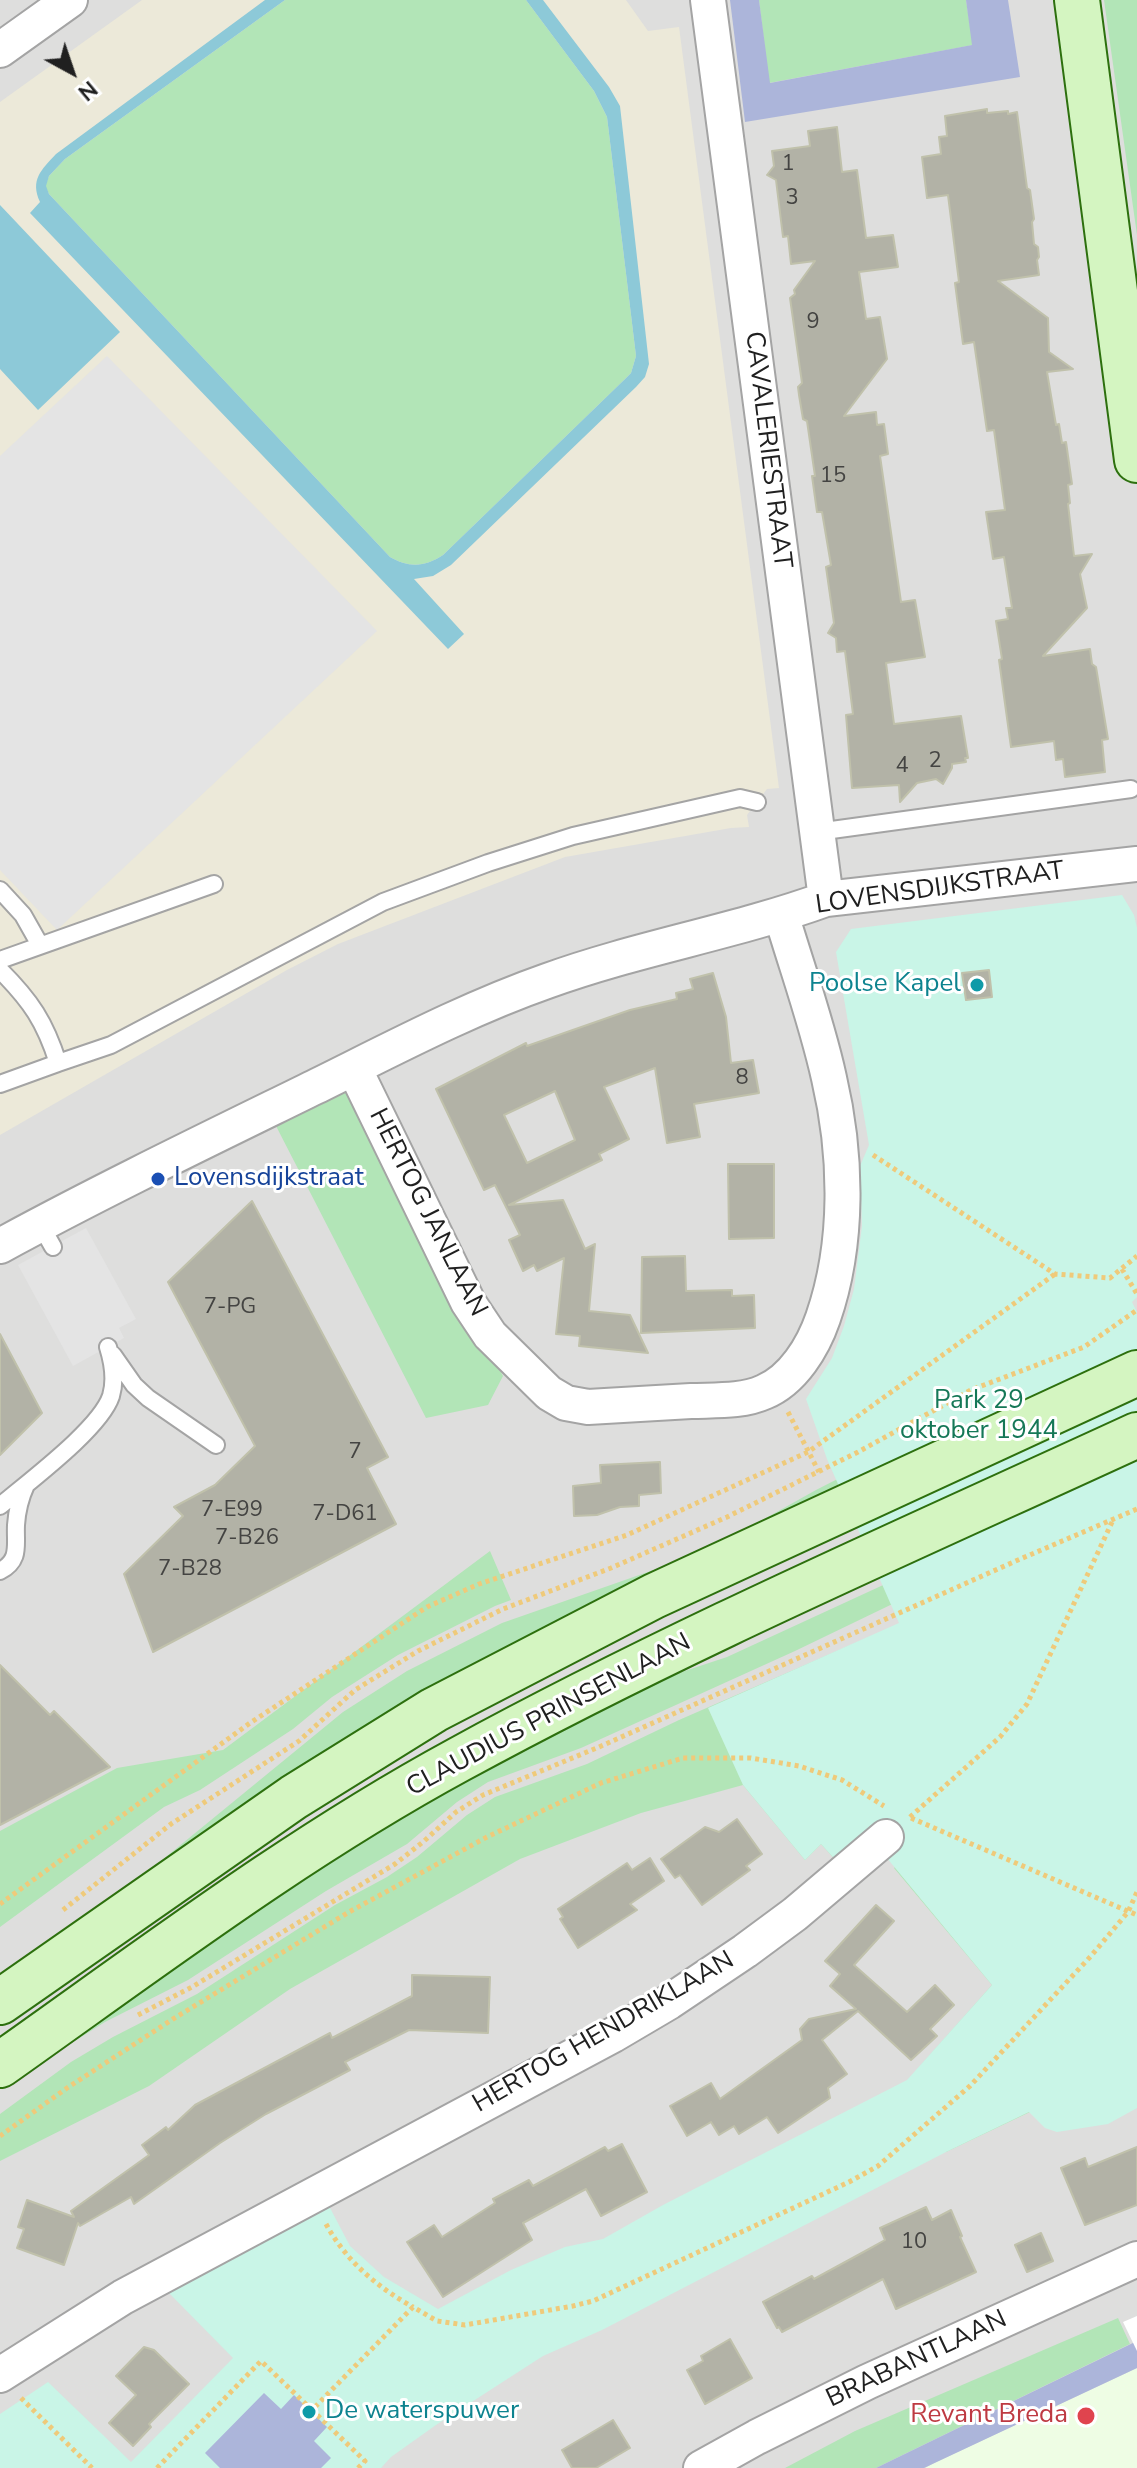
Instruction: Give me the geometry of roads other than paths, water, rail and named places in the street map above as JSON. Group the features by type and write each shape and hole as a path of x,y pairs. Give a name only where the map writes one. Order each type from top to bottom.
{"main road":[{"path":"1077,0 1137,460"},
{"path":"0,2002 281,1806 434,1710 654,1596 1137,1373"},
{"name":"CLAUDIUS PRINSENLAAN","path":"0,2065 300,1853 455,1761 604,1683 739,1618 1137,1435"}],"street":[{"path":"0,50 70,0"},
{"name":"CAVALERIESTRAAT","path":"708,0 826,899"},
{"name":"LOVENSDIJKSTRAAT","path":"0,1246 47,1235 111,1187 354,1068 547,980 826,899 1137,864"},
{"name":"HERTOG JANLAAN","path":"354,1068 468,1302 490,1335 549,1393 566,1403 588,1407 753,1396 774,1386 797,1365 813,1340 831,1293 842,1210 838,1133 829,1074 781,914"},
{"name":"HERTOG HENDRIKLAAN","path":"5,2382 123,2297 613,2035 669,2002 776,1929 898,1827"},
{"name":"BRABANTLAAN","path":"701,2468 867,2382 1137,2259"}],"lane":[{"path":"817,832 1131,789"},
{"path":"0,1084 111,1045 383,902 573,836 740,798 757,802"},
{"path":"0,960 214,884"},
{"path":"0,890 23,915 40,945"},
{"path":"0,970 20,990 47,1030 58,1063"},
{"path":"0,1506 92,1426 107,1406 114,1376 108,1347 134,1385 148,1398 216,1445"},
{"path":"0,1571 11,1564 16,1556 18,1511 26,1484"}],"place":[{"name":"Poolse Kapel","path":"977,985"},
{"name":"Lovensdijkstraat","path":"158,1179"},
{"name":"De waterspuwer","path":"309,2412"},
{"name":"Revant Breda","path":"1086,2416"}],"park label":[{"name":"Park 29 oktober 1944","path":"979,1417"}]}
